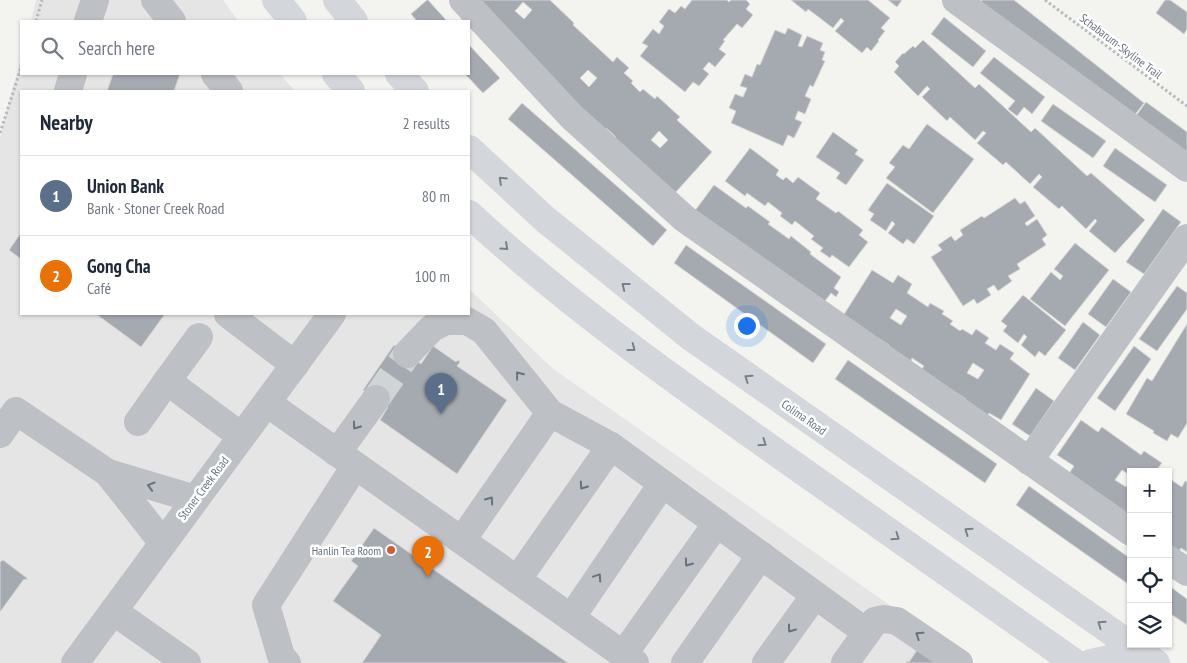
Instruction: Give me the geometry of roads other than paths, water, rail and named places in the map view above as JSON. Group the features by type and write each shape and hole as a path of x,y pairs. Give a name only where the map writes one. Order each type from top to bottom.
{"main road":[{"path":"276,0 292,20"},
{"path":"337,0 353,20"},
{"path":"337,75 350,90"},
{"path":"400,75 414,90"},
{"name":"Colima Road","path":"470,154 546,220 691,338 1148,658"},
{"path":"470,215 517,258 665,374 1075,663"},
{"path":"1091,663 1148,658"}],"street":[{"path":"88,20 95,0"},
{"path":"155,0 171,20"},
{"path":"463,0 571,116 685,219 1127,529"},
{"path":"956,0 1187,168"},
{"path":"68,90 73,75"},
{"path":"216,75 228,90"},
{"path":"1029,461 1187,238"},
{"path":"229,315 295,365"},
{"name":"Stoner Creek Road","path":"75,663 331,315"},
{"path":"407,354 432,328 446,321 468,321 484,331 550,413 611,446 866,632"},
{"path":"138,422 199,337"},
{"path":"167,381 242,436"},
{"path":"288,663 281,656 266,605 346,459 376,399"},
{"path":"266,403 629,659 716,523"},
{"path":"0,434 16,412 108,473 195,499"},
{"path":"462,540 550,413"},
{"path":"517,580 611,446"},
{"path":"108,473 163,543"},
{"path":"571,618 662,484"},
{"path":"685,663 761,556"},
{"path":"1172,562 1187,572"},
{"path":"766,663 815,595"},
{"path":"113,611 187,663"},
{"path":"845,663 875,621 884,618 897,621 959,663"}],"tunnel":[{"path":"376,399 407,354"}],"place":[{"name":"Union Bank","path":"441,414"},
{"name":"Hanlin Tea Room","path":"391,550"},
{"name":"Gong Cha","path":"428,577"}]}
